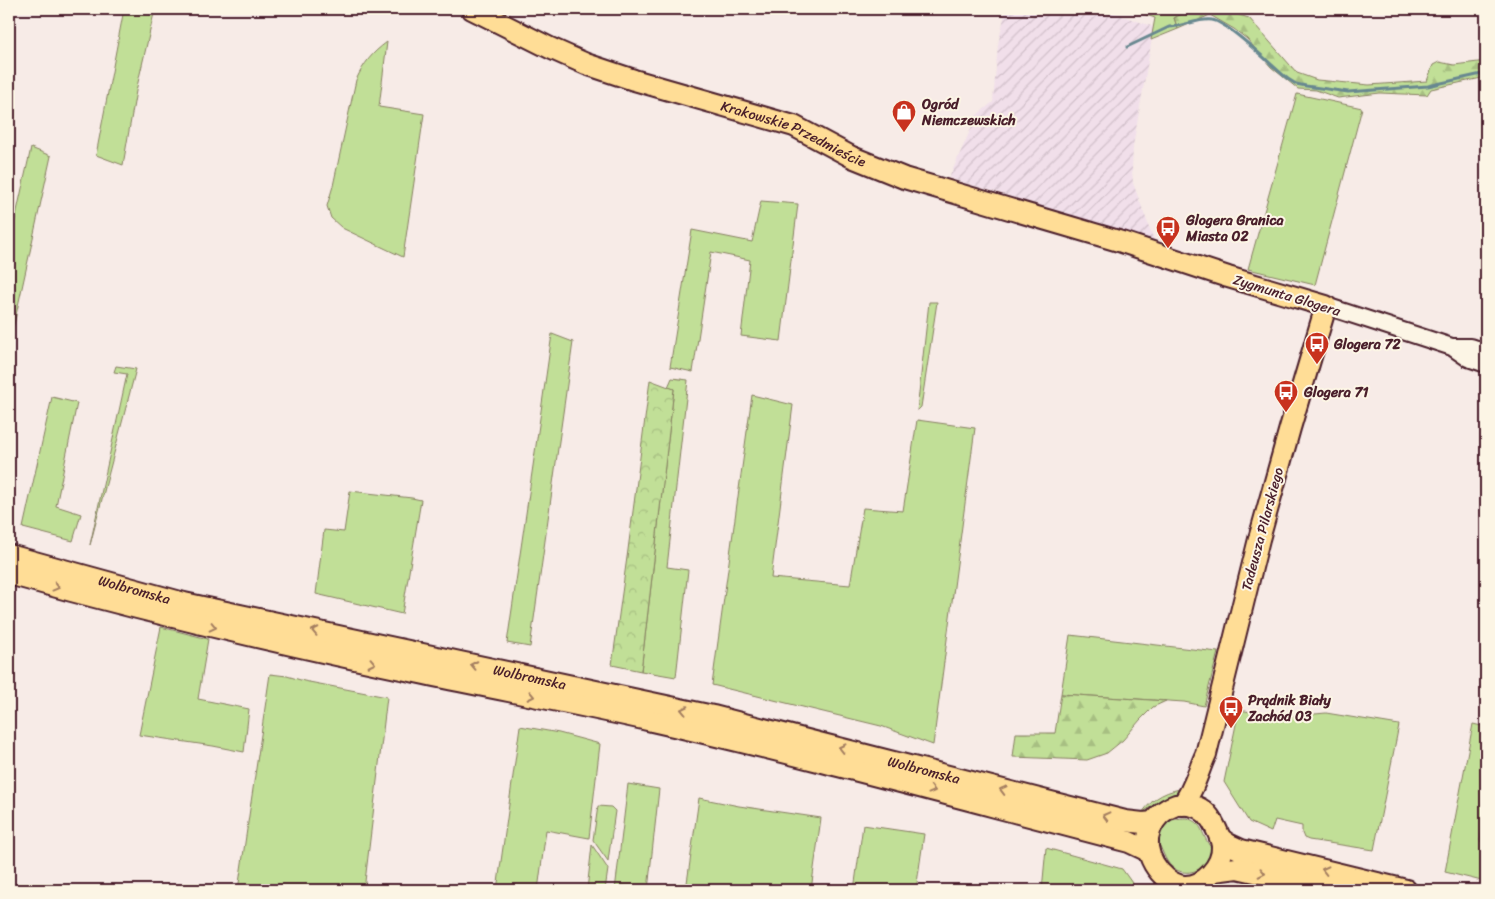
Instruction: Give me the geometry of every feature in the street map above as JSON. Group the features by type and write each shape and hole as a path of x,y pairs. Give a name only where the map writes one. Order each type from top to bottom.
{"main road":[{"name":"Krakowskie Przedmieście","path":"472,9 586,64 634,80 794,126 852,157 898,176 932,188 1122,242"},
{"name":"Zygmunta Glogera","path":"1122,242 1228,277 1326,306"},
{"name":"Tadeusza Pilarskiego","path":"1182,804 1191,790 1206,754 1258,539 1326,306"},
{"name":"Wolbromska","path":"9,555 184,603 713,716 1050,812"},
{"name":"Wolbromska","path":"9,574 197,624 651,721 1050,812"},
{"name":"Tadeusza Pilarskiego","path":"1205,812 1206,754"},
{"path":"1182,804 1199,807 1205,812 1214,824 1221,839 1220,859 1214,871 1205,878 1195,884 1178,885 1171,882 1159,871 1148,851 1147,841 1154,822 1162,812 1182,804"},
{"path":"1050,812 1142,823 1154,822"},
{"path":"1050,812 1148,851"},
{"path":"1221,839 1241,850 1406,890"},
{"path":"1214,871 1237,868 1336,890"}],"street":[{"name":"Zygmunta Glogera","path":"1326,306 1452,347 1468,358 1486,364"},
{"name":"Zygmunta Glogera","path":"1452,347 1471,347 1486,352"}],"shaded area":[{"path":"1006,9 1103,9 1154,27 1133,146 1132,169 1133,183 1154,240 949,178 977,115 993,102 998,44"}],"green space":[{"path":"124,9 155,9 136,91 123,165 96,155"},
{"path":"1129,9 1191,9 1174,18 1178,29 1151,40 1155,18"},
{"path":"1191,9 1219,9 1249,18 1297,73 1317,80 1369,85 1427,81 1433,65 1439,62 1454,65 1486,61 1486,77 1431,89 1427,95 1380,93 1338,98 1316,90 1298,89 1271,67 1247,39 1210,15 1178,29 1174,18"},
{"path":"387,42 379,107 424,114 403,257 342,228 331,218 327,206 356,80 369,59"},
{"path":"1297,94 1362,108 1315,285 1248,269"},
{"path":"31,148 51,156 9,347 9,247"},
{"path":"761,201 798,204 781,341 741,336 750,260 711,252 693,372 670,367 692,230 752,242"},
{"path":"929,302 937,302 921,407 917,411"},
{"path":"552,334 573,342 530,647 507,643"},
{"path":"116,366 136,369 90,545 127,374 114,372"},
{"path":"672,378 688,380 667,567 688,570 676,677 641,671 674,389 668,387"},
{"path":"650,380 674,389 641,671 612,665"},
{"path":"752,395 793,405 771,578 850,585 863,508 903,511 917,420 975,428 933,745 881,726 712,685"},
{"path":"52,397 77,403 56,506 81,514 73,541 23,528"},
{"path":"350,491 421,500 402,614 316,594 324,530 344,532"},
{"path":"161,627 208,639 198,699 249,709 244,752 139,735"},
{"path":"1070,635 1218,652 1204,706 1184,702 1061,694"},
{"path":"270,674 387,697 364,890 238,890"},
{"path":"1061,694 1166,701 1153,707 1123,740 1107,753 1087,760 1013,757 1016,733 1055,733"},
{"path":"1239,710 1282,717 1326,713 1399,725 1374,850 1309,840 1304,838 1302,826 1275,820 1271,832 1249,822 1224,782"},
{"path":"1473,724 1486,727 1486,807 1480,841 1486,842 1486,882 1445,872"},
{"path":"520,726 559,733 600,744 589,838 546,830 538,890 497,890"},
{"path":"628,784 659,789 648,890 615,890"},
{"path":"1187,788 1179,794 1159,801 1142,813 1146,807 1162,795 1174,790"},
{"path":"699,798 821,818 811,890 686,890"},
{"path":"598,806 611,807 615,811 608,861 593,840"},
{"path":"1187,818 1199,825 1213,854 1202,868 1192,872 1182,872 1169,864 1156,840 1167,823 1175,819"},
{"path":"863,825 924,834 916,890 854,890"},
{"path":"592,845 608,869 605,890 587,890"},
{"path":"1046,848 1122,869 1137,890 1042,890"}],"waterway":[{"path":"1127,47 1169,27 1202,20 1212,20 1229,28 1288,79 1296,84 1306,86 1348,92 1428,86 1486,73"}],"place":[{"name":"Ogród Niemczewskich","path":"904,133"},
{"name":"Glogera Granica Miasta 02","path":"1168,249"},
{"name":"Glogera 72","path":"1317,365"},
{"name":"Glogera 71","path":"1286,413"},
{"name":"Prądnik Biały Zachód 03","path":"1231,729"}]}
